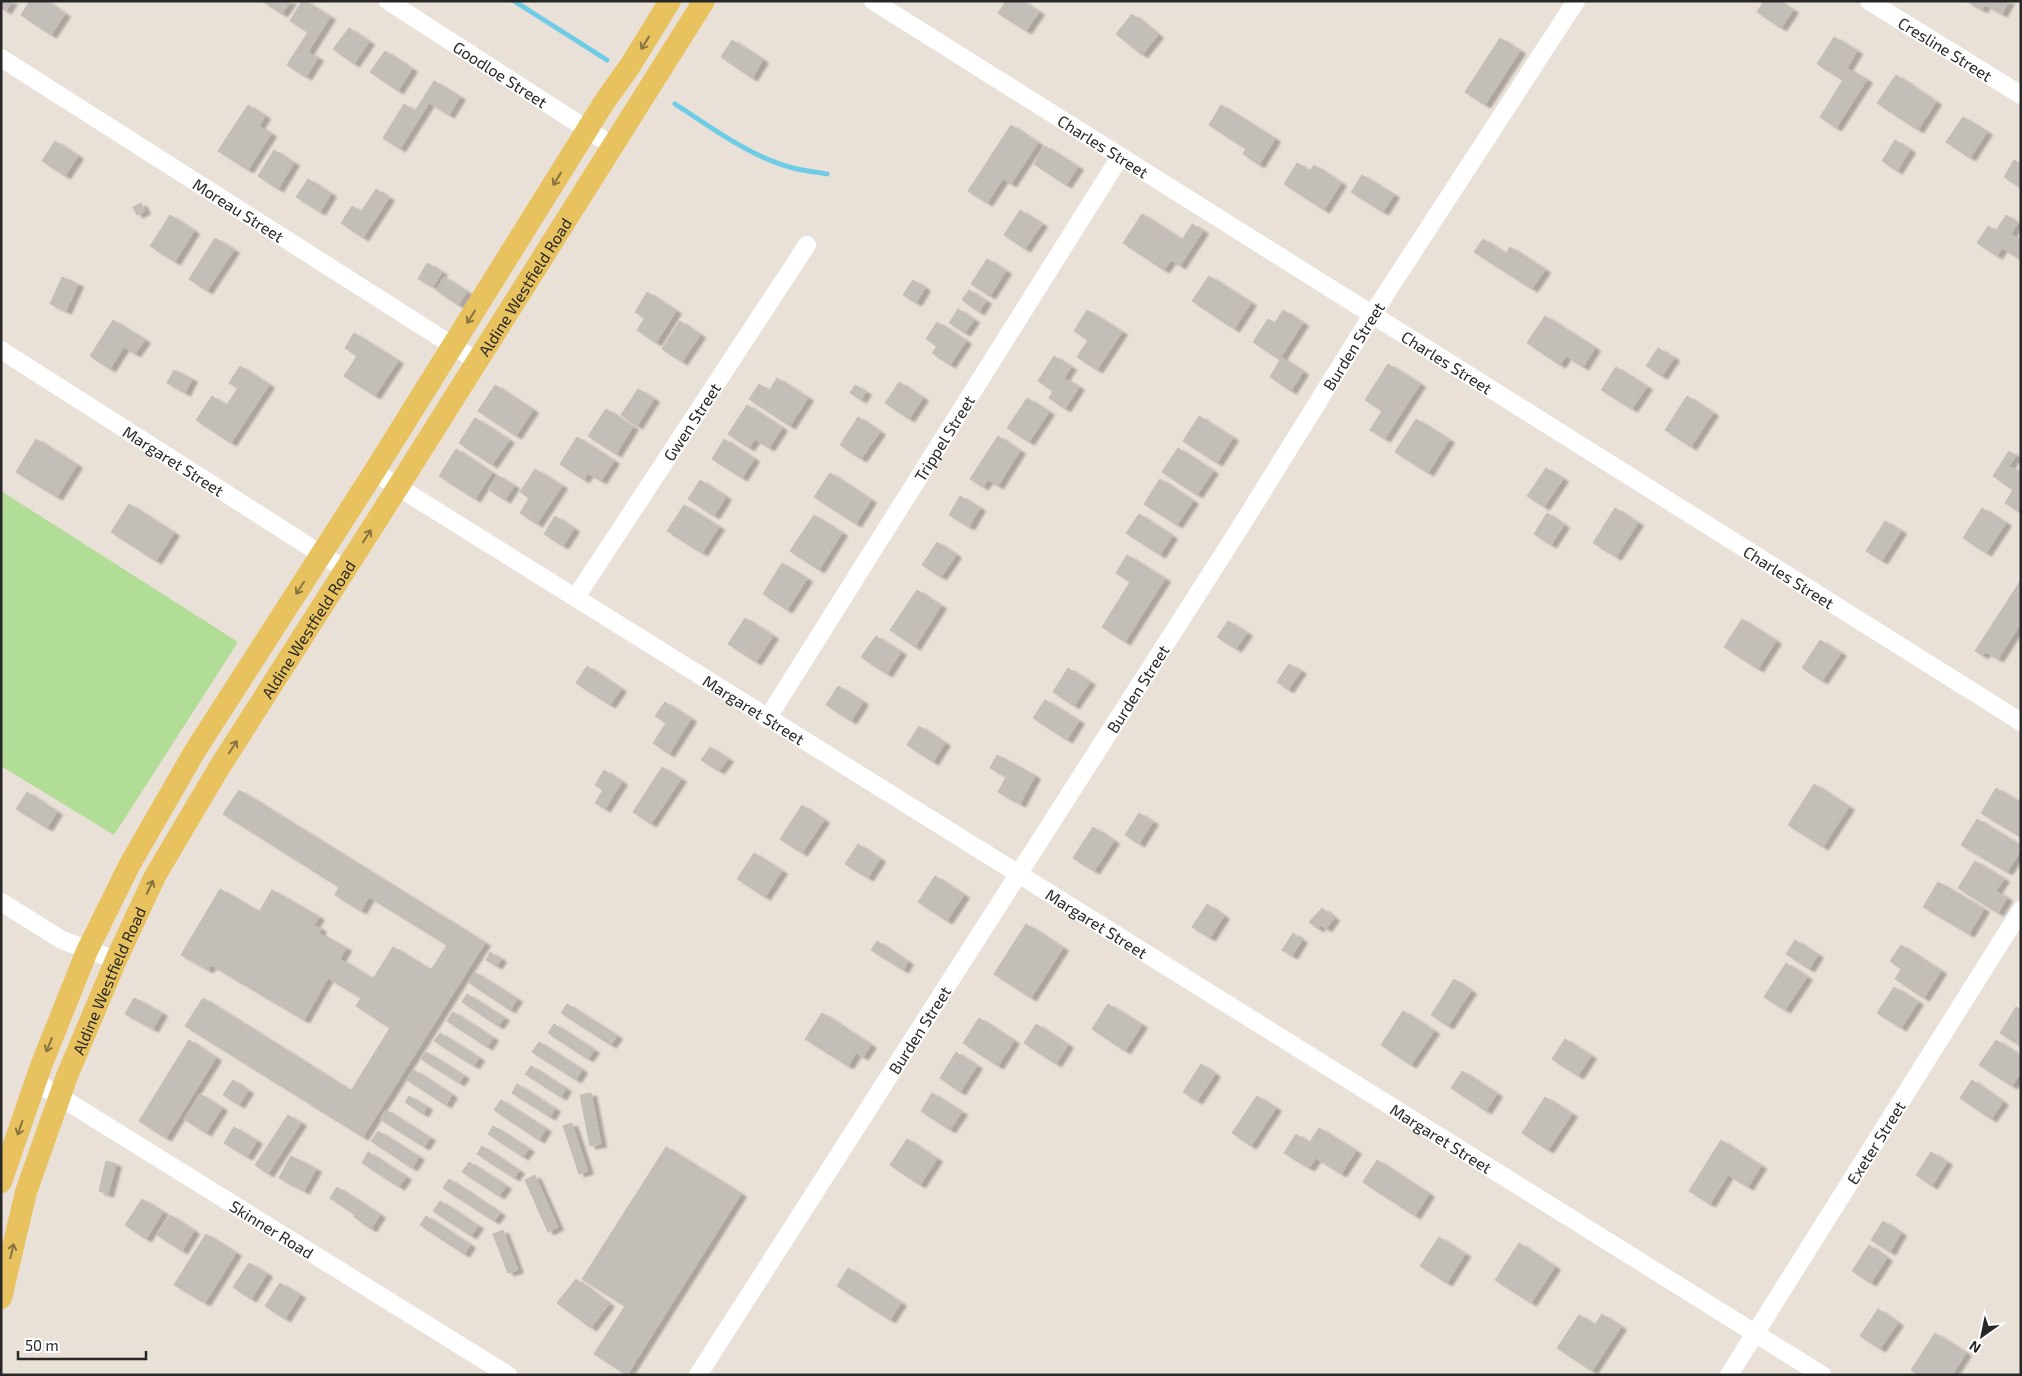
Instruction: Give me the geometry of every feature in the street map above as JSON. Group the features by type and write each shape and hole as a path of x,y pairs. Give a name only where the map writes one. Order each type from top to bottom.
{"main road":[{"name":"Aldine Westfield Road","path":"1,1182 64,1007 87,951 130,864 195,751 322,555 670,1"},
{"name":"Aldine Westfield Road","path":"1,1298 26,1192 67,1076 116,960 155,876 219,768 398,488 704,1"},
{"path":"195,751 219,768"},
{"path":"64,1007 92,1017"}],"street":[{"name":"Goodloe Street","path":"388,1 613,146"},
{"name":"Charles Street","path":"873,1 2021,722"},
{"name":"Burden Street","path":"698,1375 1236,534 1372,315 1576,1"},
{"name":"Cresline Street","path":"1869,1 2021,96"},
{"name":"Moreau Street","path":"1,58 477,361"},
{"name":"Trippel Street","path":"767,719 1120,157"},
{"name":"Gwen Street","path":"576,597 807,245"},
{"name":"Margaret Street","path":"1,350 346,570"},
{"name":"Margaret Street","path":"374,472 576,597 767,719 1822,1375"},
{"path":"1,902 62,940 87,951 116,960"},
{"name":"Exeter Street","path":"1729,1375 2021,910"},
{"name":"Skinner Road","path":"36,1082 508,1375"}],"green space":[{"path":"1,491 238,642 114,835 1,766"}],"building":[{"path":"1,1 12,1 6,11 1,8"},
{"path":"30,1 46,1 65,14 51,35 21,15"},
{"path":"262,1 291,1 282,14"},
{"path":"302,1 330,17 308,52 318,58 306,77 287,65 308,32 290,21"},
{"path":"1006,1 1022,1 1039,12 1026,31 998,13"},
{"path":"1764,1 1779,1 1793,10 1781,28 1757,12"},
{"path":"1966,1 2009,1 2002,14 1985,5 1982,10"},
{"path":"1132,14 1158,35 1142,55 1116,34"},
{"path":"349,28 369,42 354,64 333,49"},
{"path":"1834,37 1857,51 1847,68 1867,80 1836,128 1820,117 1843,80 1817,64"},
{"path":"1500,38 1520,51 1485,105 1465,92"},
{"path":"732,40 763,60 752,78 721,57"},
{"path":"385,51 412,69 398,91 370,72"},
{"path":"1896,75 1936,102 1918,130 1877,103"},
{"path":"434,81 460,97 449,115 429,103 400,149 383,138 404,104 415,111"},
{"path":"248,105 265,116 259,126 271,134 248,170 218,151"},
{"path":"1221,105 1275,139 1259,165 1243,154 1246,149 1209,125"},
{"path":"1963,117 1987,132 1970,158 1946,142"},
{"path":"1011,125 1038,143 1011,184 1003,179 987,203 968,191"},
{"path":"1895,140 1910,150 1897,171 1882,161"},
{"path":"55,141 78,156 65,176 42,161"},
{"path":"1045,146 1078,167 1066,185 1034,164"},
{"path":"274,150 294,163 278,189 258,176"},
{"path":"2014,160 2021,164 2021,188 2004,177"},
{"path":"1297,163 1310,171 1314,165 1341,183 1324,210 1284,184"},
{"path":"1362,175 1394,195 1383,212 1351,192"},
{"path":"308,179 331,194 320,212 296,197"},
{"path":"376,189 389,198 363,238 341,223 352,206 361,212"},
{"path":"141,203 145,211 137,215 133,207"},
{"path":"1020,210 1042,224 1025,249 1004,235"},
{"path":"1142,214 1182,240 1192,224 1203,231 1180,266 1171,260 1164,270 1123,243"},
{"path":"170,215 194,231 175,262 150,246"},
{"path":"2006,215 2018,223 2011,234 2021,241 2021,260 2002,248 1997,256 1977,243 1988,226 1996,231"},
{"path":"215,238 234,250 207,291 189,279"},
{"path":"1483,239 1506,254 1510,247 1545,270 1532,289 1474,252"},
{"path":"987,259 1006,271 990,296 971,284"},
{"path":"427,263 442,272 433,287 418,279"},
{"path":"1209,276 1251,303 1234,329 1192,301"},
{"path":"62,277 78,284 66,311 50,304"},
{"path":"444,277 467,292 458,305 436,290"},
{"path":"913,280 925,288 916,303 903,295"},
{"path":"969,290 986,301 979,312 962,300"},
{"path":"647,292 676,311 656,343 637,330 645,318 635,312"},
{"path":"958,309 974,320 965,333 949,323"},
{"path":"1087,310 1122,332 1097,370 1077,357 1088,340 1074,331"},
{"path":"1283,310 1303,323 1281,357 1303,372 1291,391 1270,377 1280,360 1253,342 1268,319 1275,323"},
{"path":"1545,316 1595,348 1583,367 1566,356 1560,365 1527,343"},
{"path":"113,320 145,340 135,354 124,347 110,369 90,356"},
{"path":"680,321 700,335 682,362 662,349"},
{"path":"937,322 966,341 950,365 932,353 937,346 926,339"},
{"path":"354,333 398,361 375,396 344,376 357,356 345,348"},
{"path":"1658,348 1674,358 1662,376 1646,366"},
{"path":"1054,356 1071,367 1064,378 1079,387 1065,409 1049,398 1053,391 1038,381"},
{"path":"1388,364 1420,384 1385,439 1370,430 1382,411 1365,400"},
{"path":"240,366 269,385 231,443 196,420 212,396 226,406 238,388 229,383"},
{"path":"1616,367 1647,387 1632,409 1601,390"},
{"path":"174,370 192,379 185,393 167,383"},
{"path":"777,378 808,398 790,426 749,399 759,384 769,391"},
{"path":"899,382 923,398 909,419 885,403"},
{"path":"495,385 533,410 516,436 478,411"},
{"path":"855,385 866,392 861,400 850,393"},
{"path":"638,389 654,399 637,426 621,415"},
{"path":"1687,396 1713,413 1691,447 1665,430"},
{"path":"1027,398 1049,412 1029,442 1007,428"},
{"path":"747,405 782,428 769,448 755,439 749,448 728,434"},
{"path":"606,409 633,427 616,454 588,436"},
{"path":"1199,416 1233,438 1217,463 1183,441"},
{"path":"858,417 880,432 861,459 840,445"},
{"path":"475,418 509,440 492,465 459,443"},
{"path":"1416,419 1449,440 1428,473 1395,452"},
{"path":"998,436 1020,451 998,486 988,480 983,487 970,479"},
{"path":"577,437 614,461 601,481 588,473 584,480 560,464"},
{"path":"36,439 77,465 57,497 16,472"},
{"path":"724,439 754,459 742,478 712,459"},
{"path":"1178,448 1213,471 1197,495 1162,472"},
{"path":"456,449 492,473 475,499 439,476"},
{"path":"2009,451 2016,456 2009,466 2021,473 2021,513 2005,503 2013,490 1993,476"},
{"path":"1546,468 1563,479 1544,507 1527,496"},
{"path":"535,469 562,486 537,524 520,513 529,498 520,492"},
{"path":"830,473 871,500 856,524 814,497"},
{"path":"497,475 514,486 505,500 488,489"},
{"path":"1160,479 1193,501 1177,525 1144,504"},
{"path":"700,480 726,497 714,516 688,499"},
{"path":"960,496 980,508 969,527 949,515"},
{"path":"129,504 174,533 156,561 111,532"},
{"path":"684,505 719,527 702,553 667,531"},
{"path":"1615,508 1638,523 1616,557 1593,543"},
{"path":"1982,508 2006,523 1986,553 1963,538"},
{"path":"1547,513 1564,525 1551,545 1534,534"},
{"path":"1139,514 1172,536 1160,555 1126,533"},
{"path":"814,515 842,533 819,570 790,551"},
{"path":"555,516 574,529 563,546 544,534"},
{"path":"1885,521 1901,531 1882,561 1866,551"},
{"path":"937,542 956,555 941,577 922,565"},
{"path":"1127,555 1165,579 1125,642 1102,627 1130,582 1116,573"},
{"path":"782,563 807,579 787,610 763,594"},
{"path":"2021,580 2021,623 1998,659 1985,652 1983,656 1975,651"},
{"path":"917,590 941,606 915,647 890,630"},
{"path":"745,618 773,636 756,662 728,644"},
{"path":"1742,619 1776,641 1758,669 1724,647"},
{"path":"1228,621 1247,633 1236,649 1217,637"},
{"path":"876,636 901,652 887,674 861,657"},
{"path":"1820,640 1841,653 1822,681 1802,668"},
{"path":"1289,664 1301,671 1288,690 1277,682"},
{"path":"587,666 621,689 610,705 576,683"},
{"path":"1068,668 1090,682 1074,706 1053,692"},
{"path":"838,686 863,702 851,721 826,705"},
{"path":"1045,700 1079,721 1067,740 1033,718"},
{"path":"665,702 691,719 669,754 653,743 666,723 655,716"},
{"path":"919,726 945,743 933,762 907,745"},
{"path":"710,747 728,759 719,771 701,760"},
{"path":"997,755 1035,776 1020,804 998,792 1006,777 990,768"},
{"path":"662,767 681,779 651,824 633,812"},
{"path":"604,770 622,782 605,809 595,803 603,790 595,785"},
{"path":"1814,784 1849,807 1823,847 1788,825"},
{"path":"1996,788 2021,803 2021,837 1981,813"},
{"path":"239,790 485,943 363,1137 185,1026 203,998 351,1091 390,1028 356,1006 361,998 328,978 304,1020 211,965 208,970 181,955 220,889 259,912 272,890 319,917 314,925 321,929 319,933 346,948 340,959 373,979 393,947 431,970 447,945 369,897 361,911 335,895 339,887 223,814"},
{"path":"27,792 57,812 47,828 16,809"},
{"path":"802,805 824,820 802,853 780,839"},
{"path":"1139,813 1153,822 1139,844 1125,835"},
{"path":"1977,819 2021,846 2021,850 2007,872 1961,845"},
{"path":"1093,827 1114,841 1094,871 1073,858"},
{"path":"858,844 880,859 868,878 845,864"},
{"path":"754,853 782,871 765,897 737,879"},
{"path":"1975,861 2004,879 1996,891 2007,898 1998,913 1958,888"},
{"path":"935,876 964,895 947,921 918,902"},
{"path":"1938,882 1984,909 1969,934 1923,907"},
{"path":"1207,904 1224,916 1210,938 1192,927"},
{"path":"1322,908 1334,918 1326,929 1321,925 1318,929 1309,922"},
{"path":"1026,924 1063,948 1031,998 994,974"},
{"path":"1293,933 1302,940 1292,956 1282,950"},
{"path":"1795,940 1818,955 1809,969 1786,954"},
{"path":"877,941 908,962 903,970 871,950"},
{"path":"1901,945 1941,971 1924,998 1895,979 1901,969 1890,961"},
{"path":"490,952 501,959 497,966 486,960"},
{"path":"1786,963 1807,977 1785,1010 1764,997"},
{"path":"474,972 517,999 510,1010 468,982"},
{"path":"1454,979 1471,991 1448,1026 1431,1015"},
{"path":"1894,987 1918,1002 1901,1028 1877,1013"},
{"path":"467,994 504,1018 498,1026 462,1002"},
{"path":"134,998 162,1013 153,1029 125,1014"},
{"path":"567,1004 617,1036 611,1045 561,1013"},
{"path":"1108,1004 1142,1025 1125,1051 1092,1029"},
{"path":"2016,1007 2021,1010 2021,1046 2000,1033"},
{"path":"1403,1011 1434,1031 1411,1065 1381,1045"},
{"path":"453,1012 493,1038 487,1047 447,1021"},
{"path":"822,1013 871,1045 863,1057 856,1053 848,1066 805,1039"},
{"path":"979,1018 1014,1041 998,1066 963,1043"},
{"path":"554,1024 594,1050 588,1059 548,1033"},
{"path":"1036,1024 1068,1045 1056,1064 1024,1043"},
{"path":"440,1033 479,1058 474,1066 434,1041"},
{"path":"1565,1039 1591,1056 1578,1076 1552,1059"},
{"path":"189,1040 216,1058 166,1138 139,1121"},
{"path":"1996,1040 2021,1056 2021,1072 2012,1086 1979,1065"},
{"path":"539,1042 582,1070 576,1080 532,1052"},
{"path":"426,1052 464,1076 459,1083 421,1059"},
{"path":"956,1052 977,1066 960,1092 940,1078"},
{"path":"1201,1064 1215,1074 1197,1101 1183,1092"},
{"path":"531,1066 566,1089 561,1097 525,1074"},
{"path":"414,1070 452,1095 446,1105 407,1080"},
{"path":"1462,1071 1497,1094 1486,1111 1451,1088"},
{"path":"233,1080 248,1091 239,1105 223,1095"},
{"path":"1972,1080 2003,1102 1991,1119 1960,1098"},
{"path":"517,1084 555,1109 550,1117 512,1093"},
{"path":"591,1093 601,1144 590,1146 580,1095"},
{"path":"932,1093 962,1112 950,1130 921,1111"},
{"path":"200,1094 222,1108 206,1133 184,1119"},
{"path":"409,1096 427,1107 423,1114 405,1102"},
{"path":"1257,1096 1276,1108 1251,1146 1232,1133"},
{"path":"1545,1097 1572,1114 1548,1150 1522,1133"},
{"path":"501,1100 546,1129 539,1140 494,1110"},
{"path":"386,1110 430,1138 424,1147 380,1119"},
{"path":"288,1115 301,1123 268,1174 255,1165"},
{"path":"572,1123 588,1171 579,1174 563,1126"},
{"path":"493,1126 529,1149 523,1157 488,1134"},
{"path":"234,1127 257,1141 247,1157 224,1143"},
{"path":"1319,1128 1356,1151 1341,1174 1316,1158 1309,1168 1284,1153 1296,1134 1309,1143"},
{"path":"378,1131 419,1157 412,1168 371,1141"},
{"path":"907,1139 937,1159 920,1185 890,1165"},
{"path":"1721,1140 1761,1166 1748,1187 1728,1175 1710,1204 1689,1191"},
{"path":"482,1146 519,1171 514,1178 477,1154"},
{"path":"666,1147 741,1194 627,1375 594,1354 625,1306 582,1279"},
{"path":"368,1152 406,1177 399,1187 362,1163"},
{"path":"1931,1152 1947,1162 1932,1186 1916,1175"},
{"path":"291,1156 316,1169 304,1191 279,1178"},
{"path":"1377,1160 1429,1194 1415,1216 1363,1182"},
{"path":"106,1161 116,1164 108,1194 99,1191"},
{"path":"469,1162 506,1186 499,1196 462,1172"},
{"path":"535,1175 558,1227 548,1232 525,1180"},
{"path":"449,1179 500,1213 494,1221 443,1188"},
{"path":"337,1187 380,1215 371,1229 354,1217 355,1215 330,1198"},
{"path":"142,1199 163,1212 146,1239 125,1225"},
{"path":"440,1201 478,1226 471,1236 433,1211"},
{"path":"170,1215 194,1231 182,1251 157,1235"},
{"path":"426,1216 470,1245 464,1254 420,1225"},
{"path":"1883,1221 1901,1233 1890,1252 1871,1240"},
{"path":"503,1230 518,1270 508,1273 493,1234"},
{"path":"206,1234 236,1253 205,1303 174,1285"},
{"path":"1439,1237 1465,1254 1447,1283 1420,1266"},
{"path":"1519,1243 1555,1267 1531,1303 1495,1280"},
{"path":"1869,1245 1887,1258 1871,1283 1852,1271"},
{"path":"249,1263 267,1274 251,1299 233,1287"},
{"path":"848,1268 901,1303 890,1320 837,1286"},
{"path":"576,1279 609,1304 591,1328 557,1303"},
{"path":"280,1283 300,1295 285,1319 265,1306"},
{"path":"1878,1309 1898,1323 1880,1349 1860,1336"},
{"path":"1602,1314 1621,1327 1592,1371 1557,1348 1579,1315 1595,1325"},
{"path":"1935,1333 1966,1353 1952,1375 1918,1375 1911,1370"}],"waterway":[{"path":"514,1 607,60"},
{"path":"675,104 761,157 793,168 827,174"}]}
